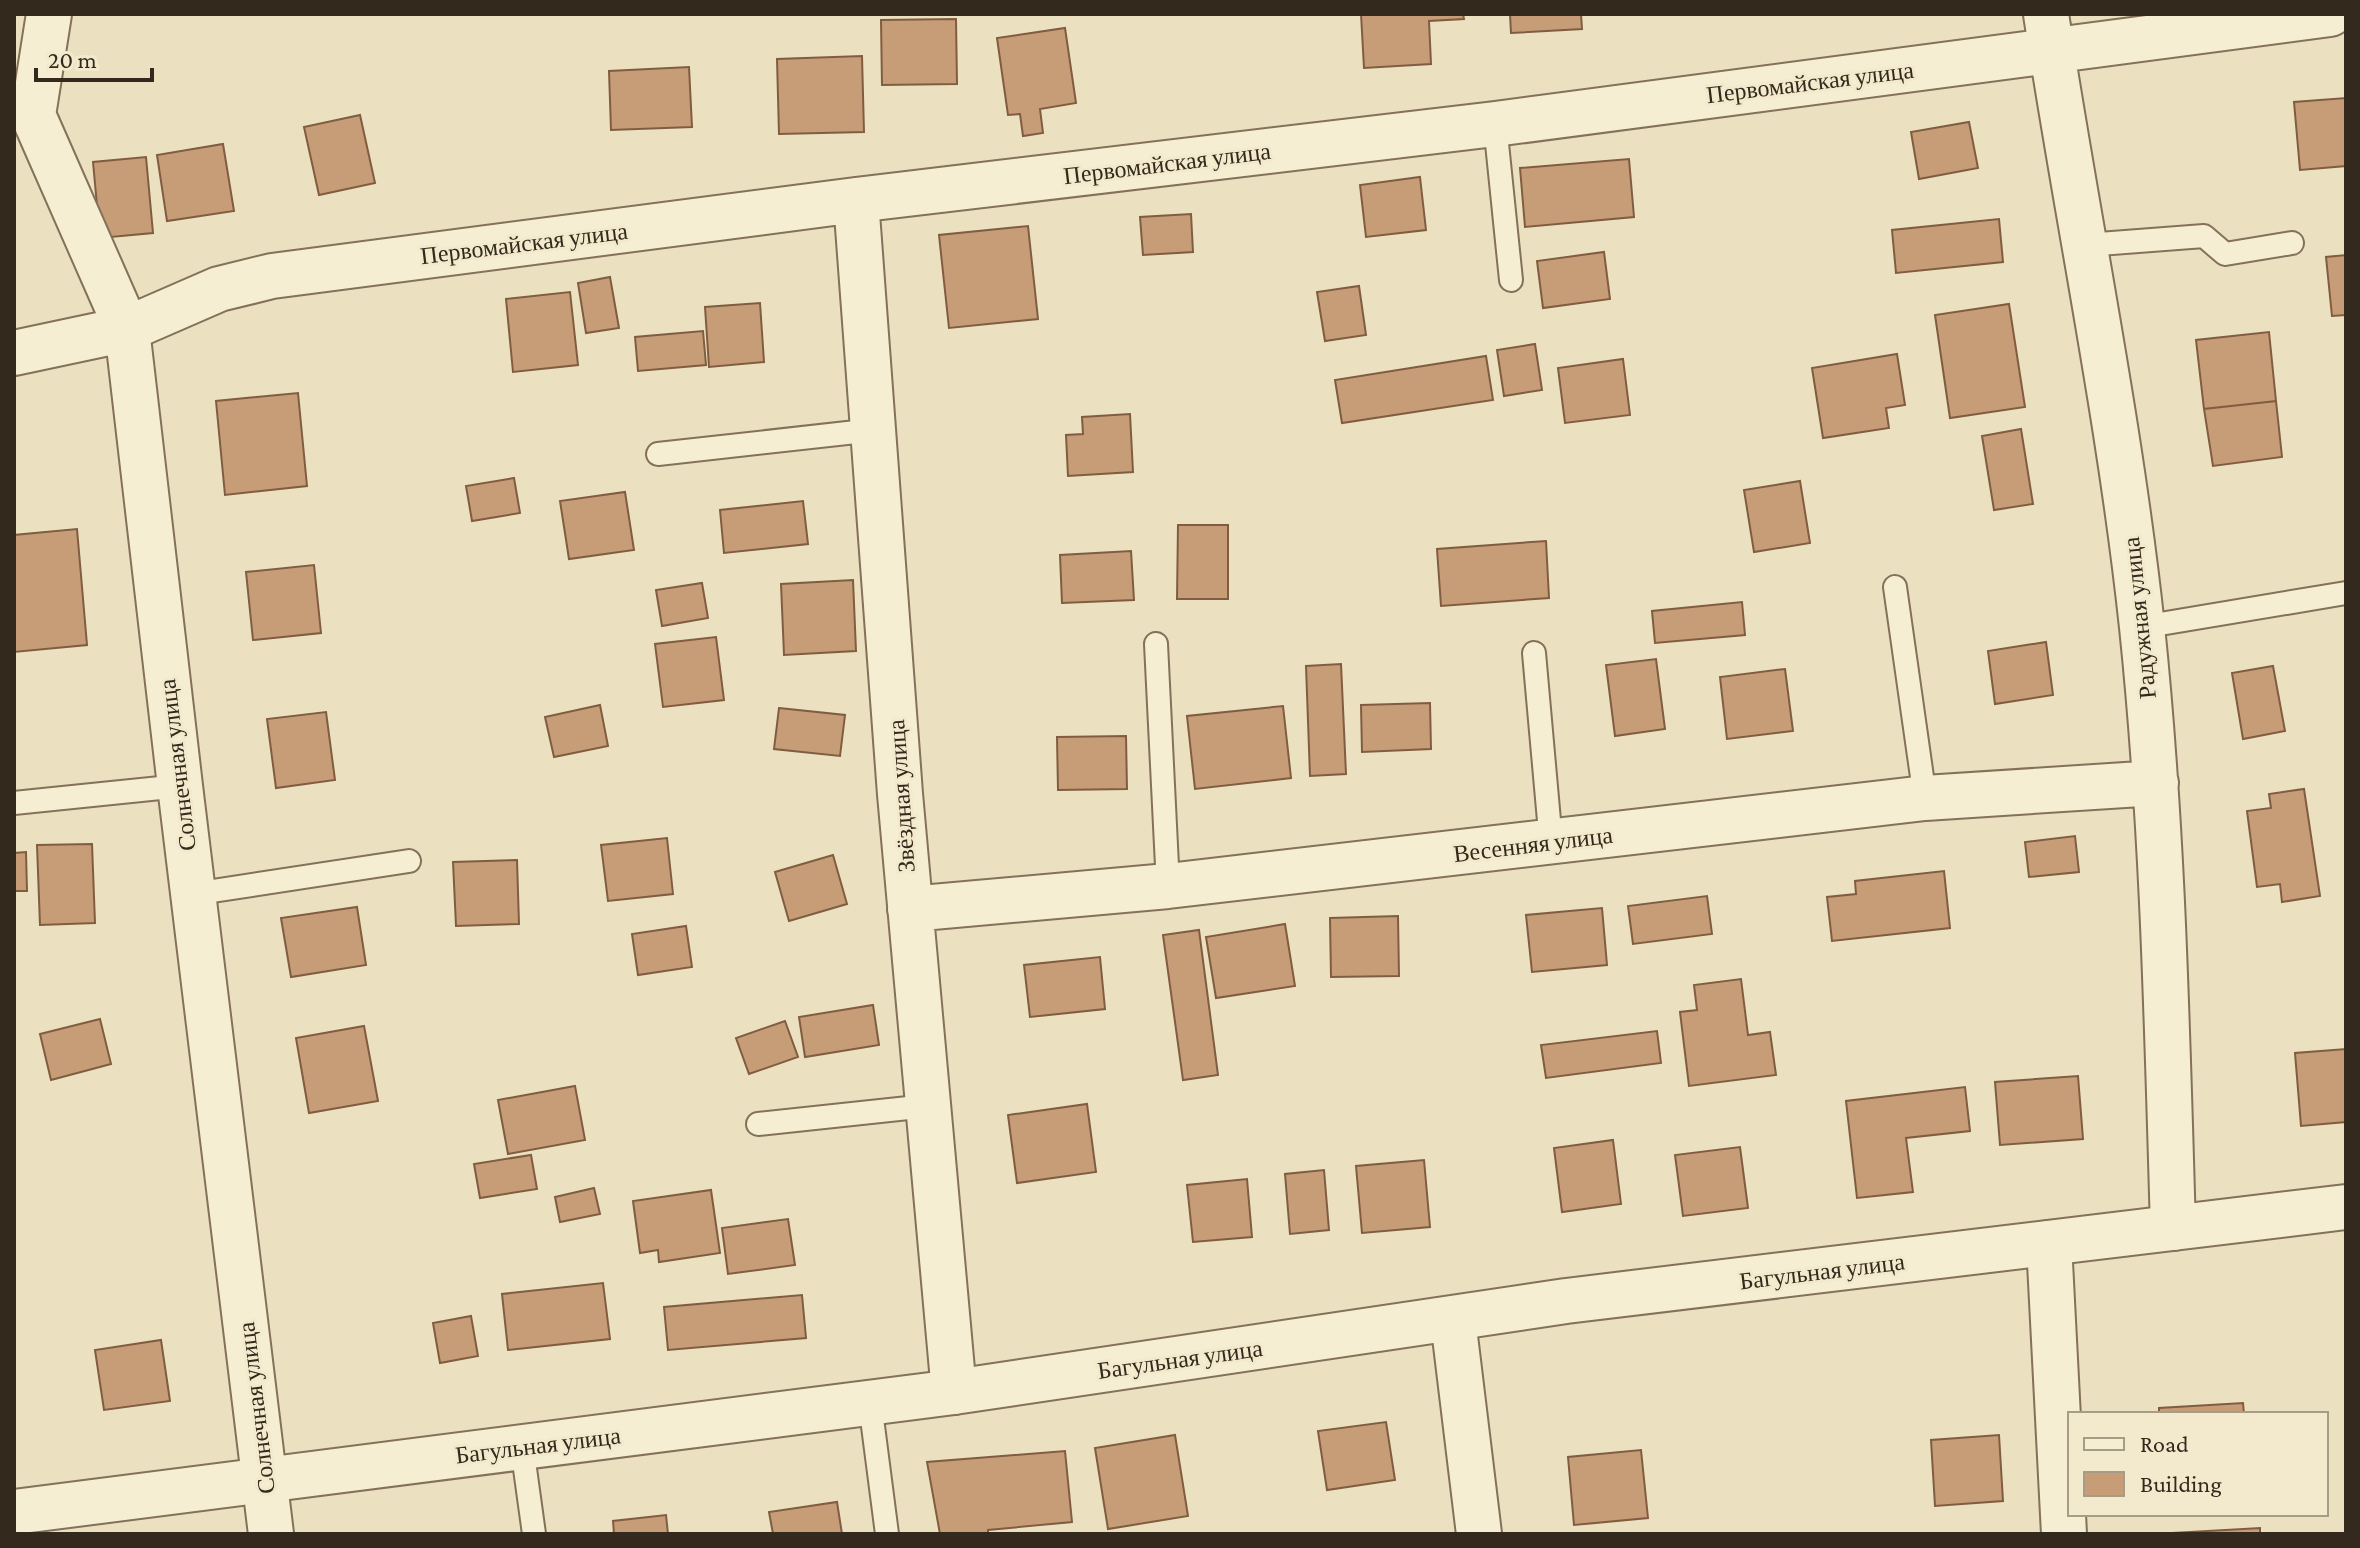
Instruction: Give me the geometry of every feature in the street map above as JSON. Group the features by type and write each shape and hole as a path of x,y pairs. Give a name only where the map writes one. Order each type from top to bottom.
{"street":[{"name":"Солнечная улица","path":"49,14 23,116 127,329 271,1534"},
{"name":"Первомайская улица","path":"14,353 127,329 219,289 272,276 856,200 1495,124 2048,32 2330,14"},
{"name":"Радужная улица","path":"2048,32 2123,476 2142,627 2156,783 2165,941 2173,1228"},
{"name":"Звёздная улица","path":"856,200 910,909 954,1392"},
{"name":"Весенняя улица","path":"910,909 1168,886 1925,798 2156,783"},
{"name":"Багульная улица","path":"14,1512 954,1392 1566,1301 2346,1207"},
{"path":"2049,1243 2064,1534"},
{"path":"1453,1320 1479,1534"}],"lane":[{"path":"1495,124 1511,280"},
{"path":"2086,245 2204,236 2225,254 2292,243"},
{"path":"658,454 874,430"},
{"path":"1895,587 1925,798"},
{"path":"2142,627 2346,593"},
{"path":"1156,644 1168,886"},
{"path":"1534,653 1551,843"},
{"path":"14,803 180,786"},
{"path":"193,894 409,861"},
{"path":"758,1124 927,1106"},
{"path":"870,1403 887,1534"},
{"path":"522,1447 534,1534"}],"building":[{"path":"1361,14 1463,14 1464,19 1429,21 1431,64 1364,68"},
{"path":"1510,14 1581,14 1582,29 1511,33"},
{"path":"956,19 957,84 882,85 881,20"},
{"path":"1065,28 1076,103 1040,109 1043,133 1023,136 1020,114 1008,115 997,38"},
{"path":"862,56 864,132 779,134 777,59"},
{"path":"689,67 692,127 611,130 609,71"},
{"path":"2346,98 2346,166 2300,170 2294,102"},
{"path":"360,115 375,183 319,195 304,127"},
{"path":"1969,122 1978,168 1919,179 1911,132"},
{"path":"223,144 234,211 167,221 157,155"},
{"path":"146,157 153,233 100,238 93,162"},
{"path":"1629,159 1634,217 1525,227 1520,168"},
{"path":"1420,177 1426,230 1366,237 1360,185"},
{"path":"1191,214 1193,252 1143,255 1140,217"},
{"path":"1999,219 2003,262 1896,273 1892,230"},
{"path":"1028,226 1038,319 949,328 939,235"},
{"path":"1604,252 1610,299 1543,308 1537,261"},
{"path":"2346,255 2346,315 2332,316 2326,257"},
{"path":"610,277 619,328 586,333 578,283"},
{"path":"1359,286 1366,335 1325,341 1317,292"},
{"path":"570,292 578,365 513,372 506,299"},
{"path":"760,303 764,362 709,367 705,307"},
{"path":"2009,304 2025,407 1950,418 1935,315"},
{"path":"703,331 706,365 638,371 635,337"},
{"path":"2269,332 2276,401 2204,409 2196,340"},
{"path":"1535,344 1542,390 1504,396 1497,350"},
{"path":"1897,354 1905,405 1886,408 1889,428 1823,438 1812,368"},
{"path":"1486,356 1493,400 1342,423 1335,380"},
{"path":"1623,359 1630,415 1565,423 1558,368"},
{"path":"298,393 307,486 225,495 216,401"},
{"path":"2276,401 2282,457 2213,466 2204,409"},
{"path":"1130,414 1133,472 1068,476 1066,435 1083,434 1082,417"},
{"path":"2021,429 2033,504 1994,510 1982,436"},
{"path":"514,478 520,513 472,521 466,486"},
{"path":"1800,481 1810,543 1754,552 1744,490"},
{"path":"625,492 634,550 569,559 560,501"},
{"path":"803,501 808,544 724,553 720,510"},
{"path":"1178,525 1228,525 1228,599 1177,599"},
{"path":"77,529 87,645 14,652 14,535"},
{"path":"1546,541 1549,598 1441,606 1437,549"},
{"path":"1131,551 1134,600 1062,603 1060,555"},
{"path":"314,565 321,633 253,640 246,572"},
{"path":"853,580 856,651 784,655 781,584"},
{"path":"702,583 708,618 662,626 656,590"},
{"path":"1742,602 1745,635 1655,643 1652,611"},
{"path":"716,637 724,700 663,707 655,644"},
{"path":"2046,642 2053,695 1995,704 1988,651"},
{"path":"1656,659 1665,729 1615,736 1606,665"},
{"path":"1341,664 1346,774 1310,776 1306,666"},
{"path":"2273,666 2285,731 2243,739 2232,673"},
{"path":"1785,669 1793,731 1727,739 1720,677"},
{"path":"1430,703 1431,749 1362,752 1361,705"},
{"path":"600,705 608,746 554,757 545,717"},
{"path":"1283,706 1291,778 1195,789 1187,716"},
{"path":"779,708 845,715 840,756 774,749"},
{"path":"326,712 335,780 276,788 267,719"},
{"path":"1126,736 1127,789 1058,790 1057,737"},
{"path":"2304,789 2320,896 2282,902 2280,884 2257,887 2247,811 2271,808 2269,794"},
{"path":"2075,836 2079,872 2029,877 2025,842"},
{"path":"667,838 673,894 608,901 601,845"},
{"path":"92,844 95,923 40,925 37,845"},
{"path":"26,852 27,891 14,891 14,853"},
{"path":"833,855 847,904 789,921 775,872"},
{"path":"517,860 519,924 456,926 453,862"},
{"path":"1944,871 1950,928 1832,941 1827,897 1856,894 1855,881"},
{"path":"1707,896 1712,934 1633,944 1628,906"},
{"path":"357,907 366,965 291,977 281,918"},
{"path":"1602,908 1607,965 1532,972 1526,915"},
{"path":"1398,916 1399,976 1331,977 1330,918"},
{"path":"1285,924 1295,986 1216,998 1206,937"},
{"path":"686,926 692,967 638,975 632,934"},
{"path":"1199,930 1218,1075 1183,1080 1163,935"},
{"path":"1100,957 1105,1009 1030,1017 1024,965"},
{"path":"1741,979 1748,1035 1770,1032 1776,1075 1689,1086 1680,1012 1697,1010 1694,985"},
{"path":"873,1005 879,1045 805,1057 799,1017"},
{"path":"100,1019 111,1064 51,1080 40,1034"},
{"path":"785,1021 798,1057 749,1074 736,1038"},
{"path":"364,1026 378,1101 309,1113 296,1038"},
{"path":"1657,1031 1661,1063 1546,1078 1541,1045"},
{"path":"2346,1049 2346,1122 2301,1126 2295,1053"},
{"path":"2078,1076 2083,1139 2000,1145 1995,1082"},
{"path":"575,1086 585,1140 508,1154 498,1100"},
{"path":"1965,1087 1970,1131 1906,1138 1913,1192 1857,1198 1846,1101"},
{"path":"1087,1104 1096,1172 1017,1183 1008,1115"},
{"path":"1613,1140 1621,1204 1562,1212 1554,1148"},
{"path":"1740,1147 1748,1208 1683,1216 1675,1155"},
{"path":"531,1155 537,1189 480,1198 474,1164"},
{"path":"1424,1160 1430,1227 1362,1233 1356,1166"},
{"path":"1324,1170 1329,1230 1290,1234 1285,1174"},
{"path":"1247,1179 1252,1237 1193,1242 1187,1185"},
{"path":"594,1188 600,1214 560,1222 555,1197"},
{"path":"711,1190 720,1253 659,1262 658,1250 640,1253 633,1201"},
{"path":"788,1219 795,1265 728,1274 722,1228"},
{"path":"603,1283 610,1339 508,1350 502,1294"},
{"path":"802,1295 806,1338 668,1350 664,1307"},
{"path":"471,1316 478,1356 440,1363 433,1323"},
{"path":"161,1340 170,1401 104,1410 95,1350"},
{"path":"2243,1403 2244,1412 2159,1412 2159,1408"},
{"path":"1386,1422 1395,1480 1327,1490 1318,1431"},
{"path":"1175,1435 1188,1516 1108,1529 1095,1448"},
{"path":"1999,1435 2003,1501 1935,1506 1931,1440"},
{"path":"1641,1450 1648,1518 1574,1525 1568,1457"},
{"path":"1065,1451 1072,1522 988,1530 988,1534 940,1534 927,1462"},
{"path":"837,1502 842,1534 773,1534 769,1512"},
{"path":"666,1515 668,1534 614,1534 613,1521"},
{"path":"2260,1528 2260,1534 2154,1534"}]}
